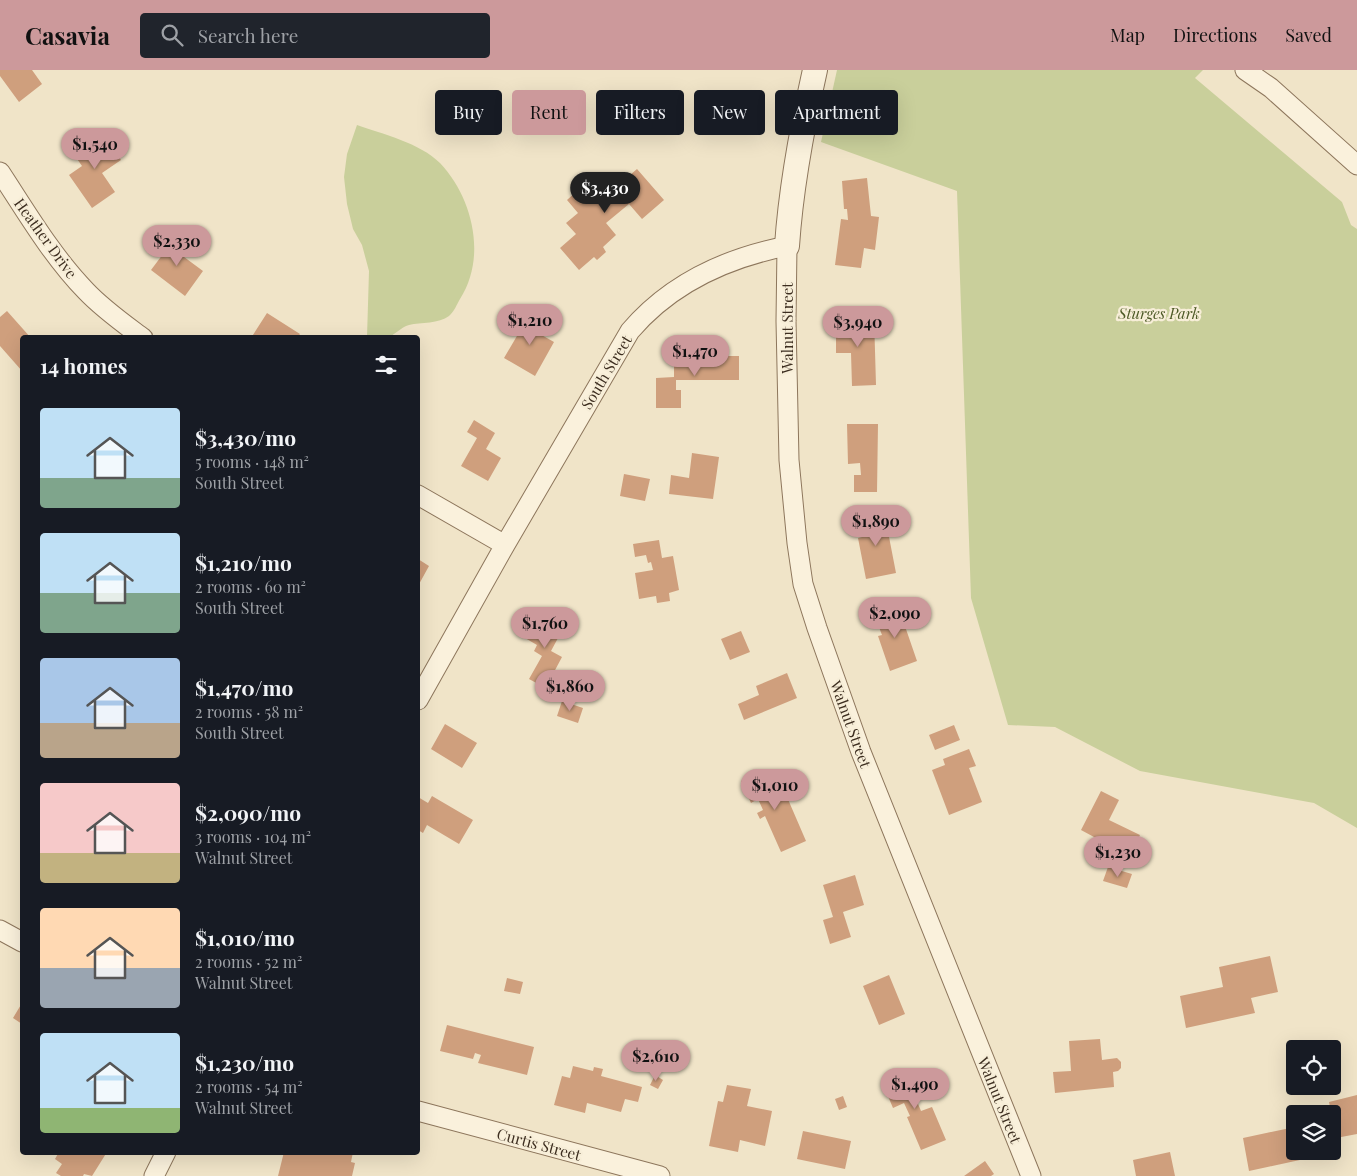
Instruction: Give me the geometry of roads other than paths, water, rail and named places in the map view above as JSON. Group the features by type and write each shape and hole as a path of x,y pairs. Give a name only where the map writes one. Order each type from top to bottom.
{"street":[{"path":"787,246 790,202 814,70"},
{"path":"1245,70 1271,88 1353,153"},
{"name":"Heather Drive","path":"0,172 49,247 66,269 104,308 139,335"},
{"name":"South Street","path":"420,696 620,346 644,315 673,292 706,272 755,252 787,246"},
{"name":"Walnut Street","path":"787,246 786,321 789,460 803,584 861,752 1031,1176"},
{"path":"420,496 505,545"},
{"path":"0,930 20,941"},
{"name":"Curtis Street","path":"420,1112 660,1176"},
{"path":"154,1176 164,1155"}],"park label":[{"name":"Sturges Park","path":"1159,313"}]}
